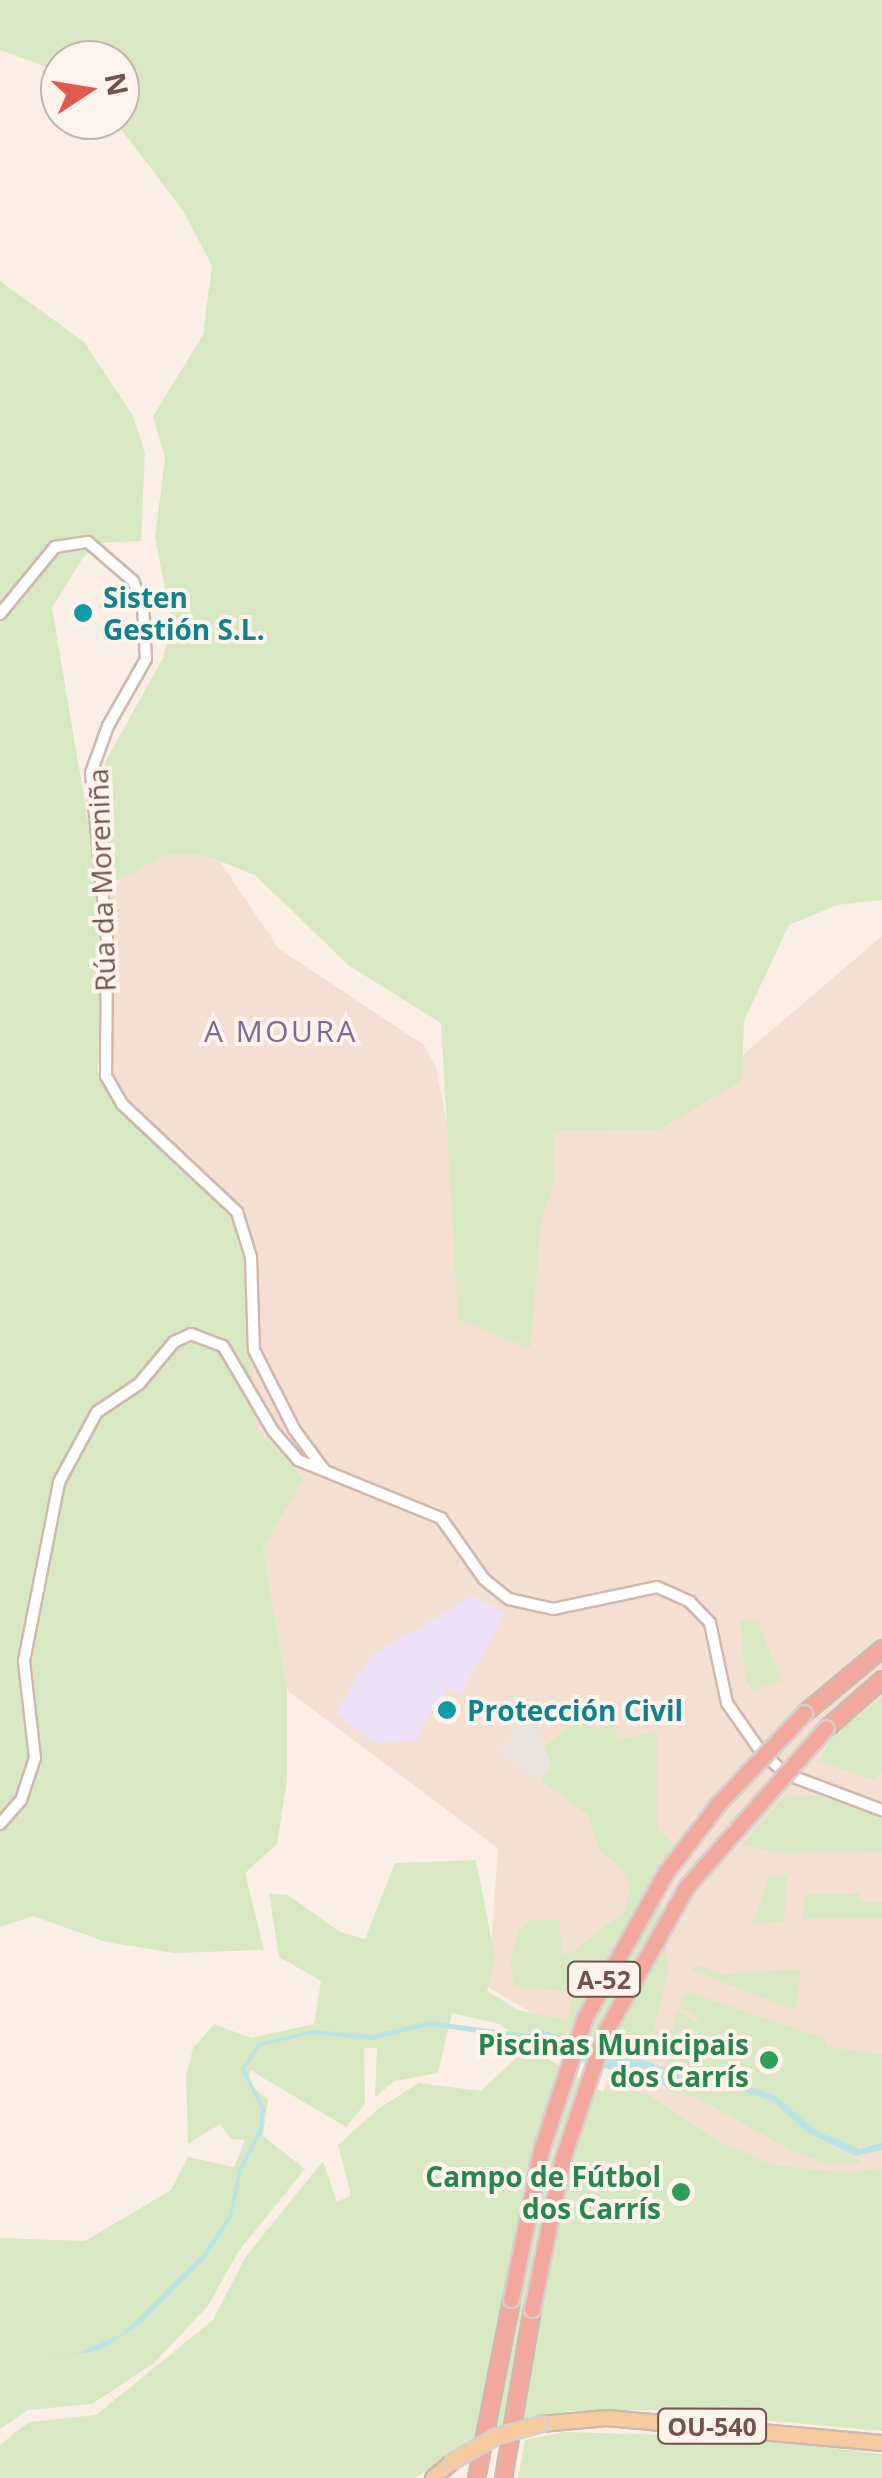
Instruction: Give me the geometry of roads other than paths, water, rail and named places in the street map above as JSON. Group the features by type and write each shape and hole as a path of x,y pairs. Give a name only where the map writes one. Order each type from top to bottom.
{"highway":[{"name":"A-52","path":"476,2478 541,2150 584,2017 666,1872 718,1804 804,1712 882,1648"},
{"name":"A-52","path":"503,2478 562,2157 605,2032 688,1886 826,1728 882,1680"}],"main road":[{"name":"OU-540","path":"433,2478 452,2461 498,2436 541,2424 606,2418 882,2442"}],"street":[{"name":"Rúa da Moreniña","path":"0,614 55,547 88,542 133,581 143,606 146,659 108,726 92,773 107,938 106,1076 122,1104 236,1212 251,1257 254,1350 294,1429 329,1475"},
{"path":"0,1824 30,1779 34,1719 24,1660 59,1482 96,1412 139,1384 174,1342 200,1334 223,1346 273,1431 298,1460 441,1518 484,1579 524,1606 563,1608 656,1587 690,1602 710,1623 716,1677 744,1730 786,1774 882,1810"}],"water":[{"path":"429,2021 558,2038 556,2044 429,2026 371,2040 313,2034 260,2046 245,2069 265,2109 263,2130 242,2171 233,2215 206,2258 140,2324 100,2350 0,2368 75,2354 122,2334 202,2255 229,2214 238,2170 259,2129 261,2110 241,2069 258,2043 313,2030 371,2035"},
{"path":"663,2076 726,2079 775,2095 815,2130 860,2149 882,2142 882,2150 855,2156 806,2132 773,2101 714,2083 662,2080"}],"waterway":[{"path":"536,2038 683,2082"}],"place":[{"name":"Sisten Gestión S.L.","path":"83,613"},
{"name":"Protección Civil","path":"447,1710"},
{"name":"Piscinas Municipais dos Carrís","path":"769,2060"},
{"name":"Campo de Fútbol dos Carrís","path":"681,2192"}],"district":[{"name":"A MOURA","path":"281,1031"}]}
